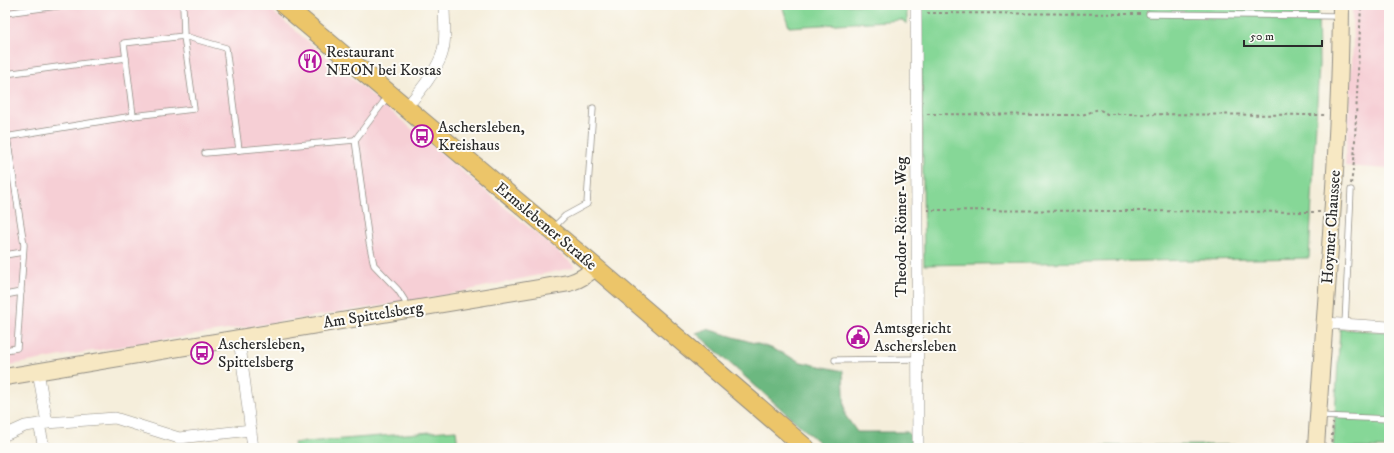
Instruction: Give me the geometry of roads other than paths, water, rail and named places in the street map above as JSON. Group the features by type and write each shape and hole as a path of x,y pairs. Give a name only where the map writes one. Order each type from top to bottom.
{"main road":[{"name":"Ermslebener Straße","path":"284,5 551,230 806,448"},
{"name":"Hoymer Chaussee","path":"1316,448 1326,417 1325,324 1343,9"},
{"name":"Am Spittelsberg","path":"5,377 569,283 585,276 594,267"}],"street":[{"path":"406,108 427,82 441,57 444,39 444,5"},
{"name":"Theodor-Römer-Weg","path":"916,9 918,448"},
{"path":"1325,324 1389,327"},
{"path":"240,338 253,448"},
{"path":"38,371 44,448"},
{"path":"5,435 25,426 115,418 179,438 251,430"}],"lane":[{"path":"5,13 65,5"},
{"path":"5,350 17,348 24,245 6,137 133,116 194,109 184,36 183,5"},
{"path":"1149,14 1343,9"},
{"path":"133,116 124,43 184,36 226,48 239,150"},
{"path":"5,74 126,58"},
{"path":"390,94 355,140 368,242 374,265 398,290 405,301 408,310"},
{"path":"551,230 565,216 587,204 593,108"},
{"path":"205,153 355,140"},
{"path":"1345,325 1351,190"},
{"path":"5,255 23,252"},
{"path":"5,295 20,292"},
{"path":"835,360 917,359"},
{"path":"1326,417 1389,419"}],"place":[{"name":"Restaurant NEON bei Kostas","path":"310,61"},
{"name":"Aschersleben, Kreishaus","path":"422,136"},
{"name":"Amtsgericht Aschersleben","path":"858,337"},
{"name":"Aschersleben, Spittelsberg","path":"202,353"}]}
